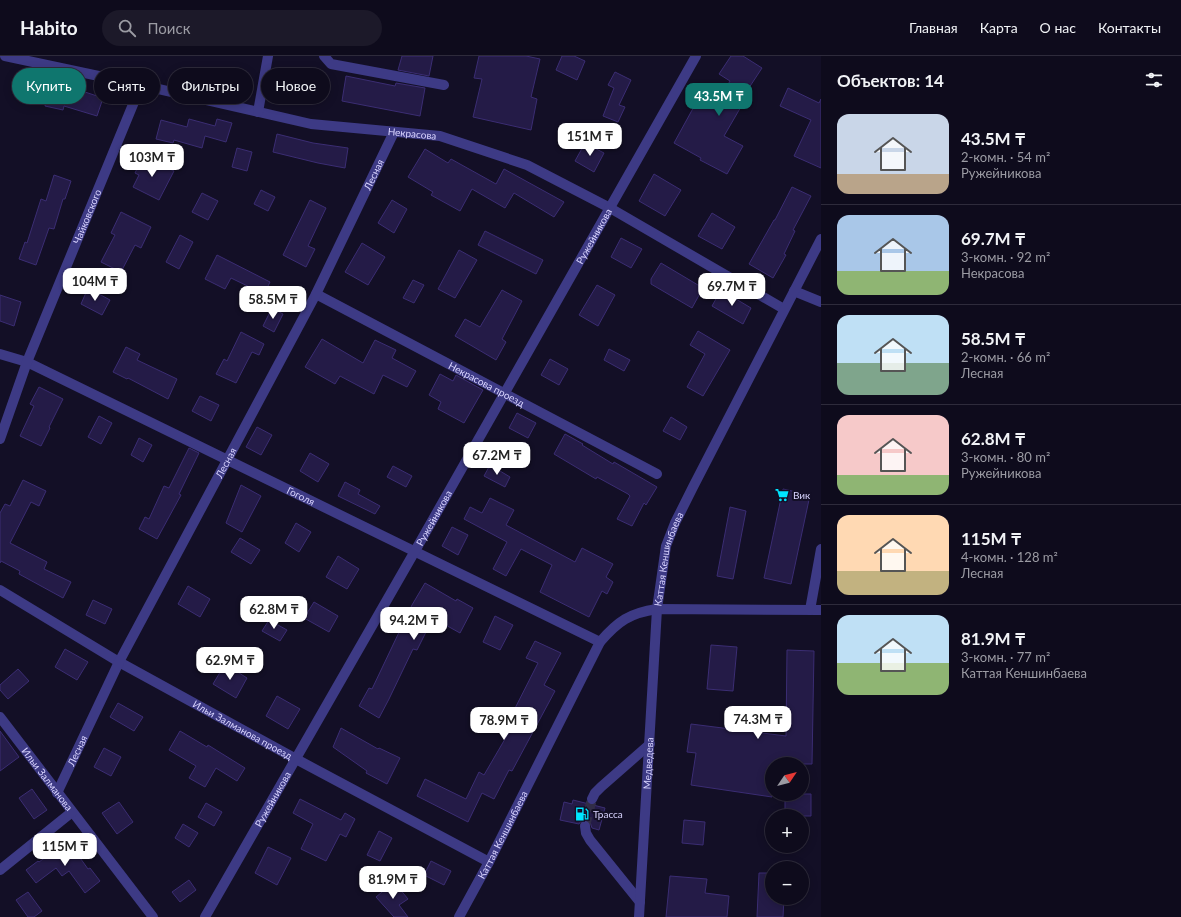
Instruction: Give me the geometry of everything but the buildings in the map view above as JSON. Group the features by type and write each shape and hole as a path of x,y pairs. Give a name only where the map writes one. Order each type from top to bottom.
{"street":[{"name":"Некрасова","path":"5,56 94,75"},
{"path":"258,112 268,56"},
{"path":"324,56 331,64 444,85"},
{"name":"Ружейникова","path":"205,917 696,56"},
{"name":"Некрасова","path":"160,89 311,124 440,136 527,165 610,208 784,309"},
{"name":"Чайковского","path":"0,439 27,362 134,104"},
{"name":"Лесная","path":"57,793 119,662 316,294 394,132"},
{"name":"Каттая Кеншинбаева","path":"459,917 489,862 600,642 613,627 630,616 657,609 666,546 671,531 821,239"},
{"path":"794,291 821,302"},
{"name":"Некрасова проезд","path":"316,294 657,474"},
{"name":"Гоголя","path":"0,354 27,362 600,642"},
{"path":"810,610 821,549"},
{"name":"Ильи Залманова проезд","path":"0,590 119,662 489,862"},
{"path":"657,609 821,610"},
{"name":"Медведева","path":"639,917 657,609"},
{"name":"Ильи Залманова","path":"0,717 153,917"},
{"path":"592,799 601,787 650,744"},
{"path":"0,870 72,812"},
{"path":"585,826 590,840 640,902"}],"tunnel":[{"path":"585,826 592,799"}],"place":[{"name":"Вик","path":"782,495"},
{"name":"Трасса","path":"582,814"}]}
